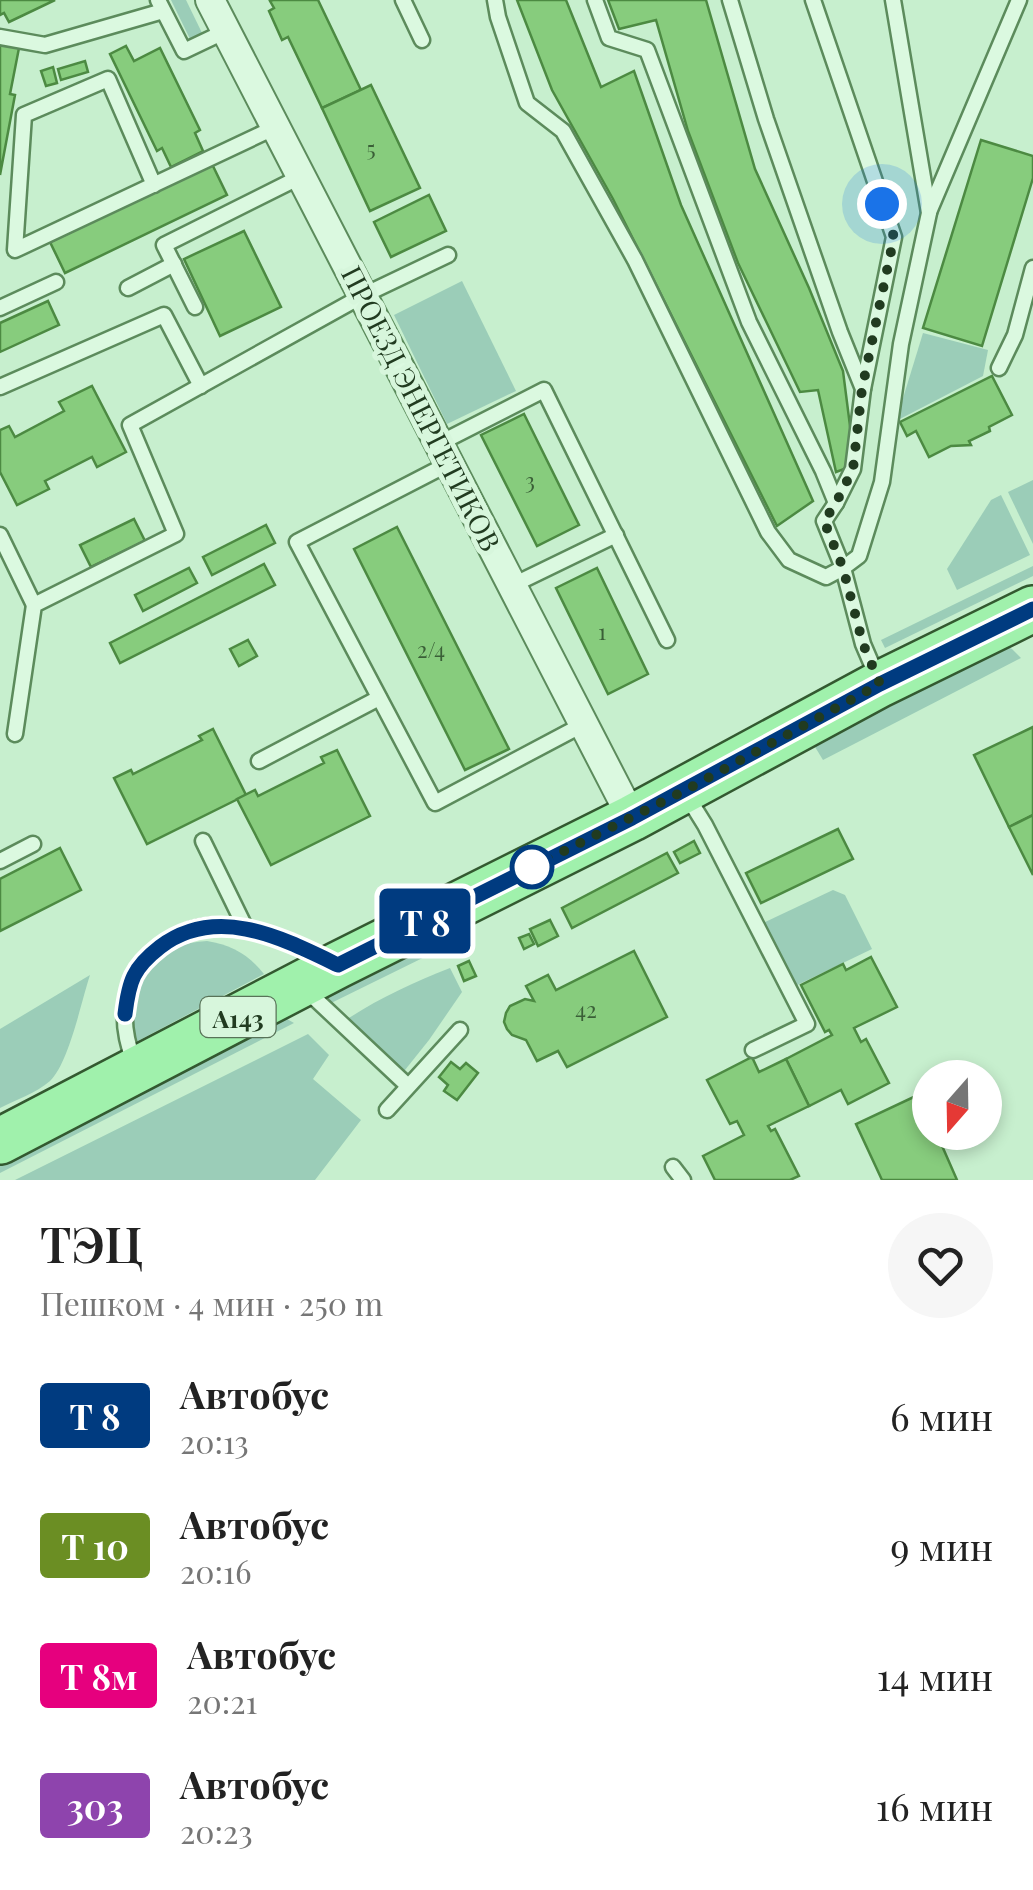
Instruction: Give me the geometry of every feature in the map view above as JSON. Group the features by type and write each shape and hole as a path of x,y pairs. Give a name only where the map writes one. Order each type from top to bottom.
{"main road":[{"name":"А143","path":"0,1140 632,818 880,684 1033,609"}],"street":[{"name":"ПРОЕЗД ЭНЕРГЕТИКОВ","path":"210,0 632,818"}],"lane":[{"path":"404,0 422,40"},
{"path":"495,0 528,103 563,131 635,260 768,532 790,560 826,577 859,556 882,482 901,344 928,213 1019,0"},
{"path":"595,0 609,38 647,50 749,322 836,503"},
{"path":"730,0 766,119 862,389"},
{"path":"813,0 894,237 862,389 853,469 824,521 843,568 863,644 880,684"},
{"path":"893,0 928,213"},
{"path":"0,36 45,45 161,6 184,51 226,31"},
{"path":"154,184 108,79 24,115 14,250 276,127"},
{"path":"196,307 164,244 302,176"},
{"path":"34,605 176,534 130,425 364,296 448,255"},
{"path":"128,288 174,264"},
{"path":"1000,368 1015,334 1033,268"},
{"path":"0,308 56,282"},
{"path":"0,387 164,315 200,386"},
{"path":"584,724 435,803 297,542 544,390 668,640"},
{"path":"513,585 616,534"},
{"path":"0,535 34,605 15,734"},
{"path":"259,761 379,698"},
{"path":"684,791 706,824 807,1024 753,1050"},
{"path":"203,841 246,929"},
{"path":"0,861 33,844"},
{"path":"137,1068 128,1044 125,1014 129,984 146,958 176,935 210,926 246,929 284,939 320,975 408,1086"},
{"path":"388,1110 460,1030"},
{"path":"673,1167 683,1180"}],"green space":[{"path":"171,0 186,0 203,35 191,41"},
{"path":"462,281 516,391 447,424 394,315"},
{"path":"923,333 988,350 983,376 896,421"},
{"path":"1033,480 1033,544 1008,492"},
{"path":"1001,495 1030,555 957,590 947,569 991,500"},
{"path":"1033,566 1033,576 885,648 881,640"},
{"path":"1006,646 1021,658 823,760 812,742"},
{"path":"833,890 845,895 872,949 791,988 761,924"},
{"path":"450,929 445,947 321,1008 319,999"},
{"path":"207,941 239,952 264,974 134,1043 131,1005 144,973 170,950"},
{"path":"450,968 462,992 397,1080 334,1028 390,994"},
{"path":"90,975 69,1047 57,1072 39,1089 0,1108 0,1029"},
{"path":"279,1018 294,1023 0,1173 0,1161"},
{"path":"308,1034 329,1055 313,1079 361,1120 315,1180 15,1180"}],"building":[{"path":"0,0 55,0 9,22 4,13 0,15"},
{"path":"318,0 361,90 322,108 288,37 282,40 269,11 274,8 270,1"},
{"path":"517,0 566,0 601,87 634,71 681,205 813,501 777,526 613,199 552,90"},
{"path":"608,0 706,0 755,169 843,371 855,465 836,472 818,390 800,392 738,263 688,131 656,20 619,29"},
{"path":"0,44 19,48 0,175"},
{"path":"126,46 134,61 160,48 200,130 195,133 203,151 171,167 162,148 157,151 110,54"},
{"path":"85,61 88,72 61,80 58,69"},
{"path":"53,67 57,83 46,86 41,71"},
{"path":"371,85 420,188 370,211 322,108"},
{"path":"981,140 1033,156 1033,178 982,346 923,328"},
{"path":"212,164 227,195 65,273 50,242"},
{"path":"429,195 446,231 391,257 374,222"},
{"path":"244,231 281,307 220,336 184,259"},
{"path":"48,301 59,325 0,352 0,323"},
{"path":"992,376 1012,415 969,441 971,445 951,446 929,457 916,431 907,436 900,422"},
{"path":"92,386 126,452 97,467 92,457 45,481 49,489 17,505 0,472 0,430 9,426 15,437 64,411 59,402"},
{"path":"524,414 579,525 537,546 481,435"},
{"path":"134,519 145,541 91,567 80,545"},
{"path":"266,525 275,543 212,575 203,557"},
{"path":"397,527 509,749 465,770 354,549"},
{"path":"264,564 275,585 120,663 110,643"},
{"path":"189,568 197,583 143,611 135,595"},
{"path":"597,568 648,674 608,694 556,588"},
{"path":"248,640 257,656 239,666 230,649"},
{"path":"1033,727 1033,815 1009,827 974,755"},
{"path":"213,729 246,795 147,844 114,778 131,770 133,774 202,740 199,736"},
{"path":"337,750 370,816 271,865 237,799 255,790 258,796 324,763 321,757"},
{"path":"1033,815 1033,875 1009,827"},
{"path":"838,829 853,859 761,903 746,873"},
{"path":"694,841 700,853 680,863 674,852"},
{"path":"60,848 81,890 0,931 0,879"},
{"path":"667,853 678,873 572,928 562,908"},
{"path":"550,920 558,936 538,946 530,929"},
{"path":"529,934 534,944 524,949 519,938"},
{"path":"634,951 667,1017 567,1067 558,1051 537,1061 526,1040 507,1029 504,1022 510,1006 525,999 534,1001 526,986 548,975 556,990"},
{"path":"871,957 897,1007 854,1028 861,1042 866,1039 889,1083 848,1104 841,1090 809,1106 786,1059 832,1035 829,1030 825,1032 801,985 843,964 846,970"},
{"path":"469,961 476,976 464,981 458,966"},
{"path":"752,1057 759,1072 786,1059 809,1106 768,1126 771,1131 775,1129 799,1176 790,1180 715,1180 703,1156 744,1135 737,1121 730,1124 707,1080"},
{"path":"451,1062 460,1069 466,1063 478,1073 457,1100 444,1091 448,1085 439,1077"},
{"path":"912,1098 912,1150 944,1150 957,1180 882,1180 856,1124"}],"bus line":[{"path":"125,1014 129,984 146,958 176,935 210,926 246,929 284,939 338,965 632,818 880,684 1033,609"}],"route":[{"path":"532,867 684,791 880,684 863,644 843,568 824,521 853,469 862,389 894,237 882,204"}]}
